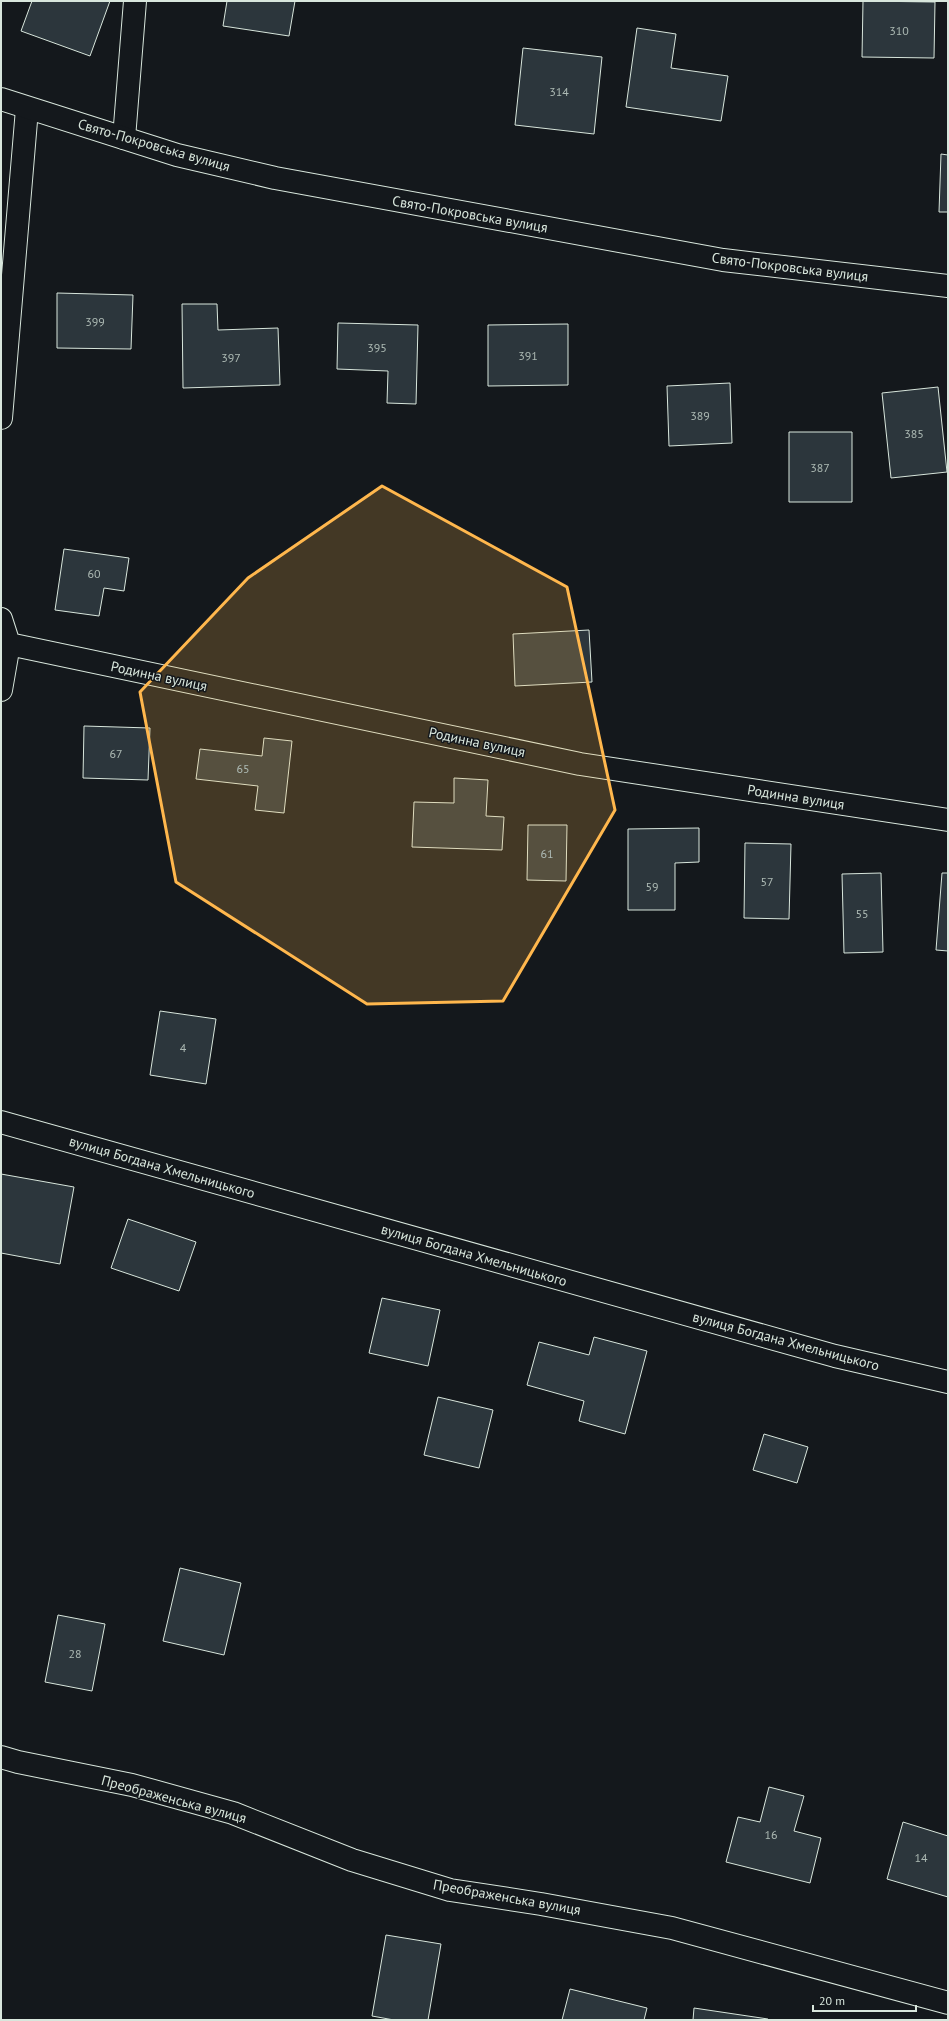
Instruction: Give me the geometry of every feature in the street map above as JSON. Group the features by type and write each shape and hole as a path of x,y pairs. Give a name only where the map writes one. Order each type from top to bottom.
{"street":[{"path":"124,138 135,1"},
{"name":"Свято-Покровська вулиця","path":"1,99 27,109 177,154 275,178 715,258 948,286"},
{"path":"1,418 5,310 27,109"},
{"path":"1,619 9,644 1,690"},
{"name":"Родинна вулиця","path":"9,644 580,764 948,820"},
{"name":"вулиця Богдана Хмельницького","path":"1,1122 835,1356 948,1382"},
{"name":"Преображенська вулиця","path":"1,1757 18,1762 132,1785 233,1813 352,1860 450,1890 541,1904 672,1928 948,2003"}],"highlighted area":[{"path":"382,486 567,587 615,810 503,1001 367,1004 176,882 140,692 248,578"}],"building":[{"path":"32,1 110,1 90,56 21,31"},
{"path":"227,1 295,1 289,36 223,26"},
{"path":"863,1 935,2 934,58 862,57"},
{"path":"637,28 676,34 671,68 728,76 721,121 626,107"},
{"path":"523,48 602,57 594,134 515,125"},
{"path":"941,154 948,155 948,212 939,212"},
{"path":"57,293 133,295 131,349 57,348"},
{"path":"182,304 217,304 218,330 278,328 280,385 183,388"},
{"path":"338,323 418,325 416,404 387,403 388,371 337,369"},
{"path":"568,324 568,385 488,386 488,325"},
{"path":"730,383 732,443 669,446 667,386"},
{"path":"938,387 947,472 891,478 882,393"},
{"path":"789,432 852,432 852,502 789,502"},
{"path":"64,549 129,558 124,591 104,588 99,616 55,610"},
{"path":"589,630 592,682 515,686 513,634"},
{"path":"84,726 150,728 148,780 83,778"},
{"path":"264,738 292,741 284,813 255,810 258,786 196,779 200,749 262,756"},
{"path":"454,778 488,780 486,816 504,817 502,850 412,847 414,802 454,803"},
{"path":"528,825 567,825 566,881 527,880"},
{"path":"699,828 699,862 675,863 675,910 628,910 628,829"},
{"path":"745,843 791,844 789,919 744,918"},
{"path":"881,873 883,952 844,953 842,874"},
{"path":"942,873 948,873 948,951 936,950"},
{"path":"160,1011 216,1019 206,1084 150,1075"},
{"path":"1,1174 74,1187 60,1264 1,1253"},
{"path":"128,1219 196,1242 179,1291 111,1268"},
{"path":"382,1298 440,1310 428,1366 369,1353"},
{"path":"594,1337 647,1351 625,1434 579,1421 584,1401 527,1385 539,1342 589,1355"},
{"path":"438,1397 493,1410 479,1468 424,1455"},
{"path":"764,1434 808,1447 797,1483 753,1470"},
{"path":"180,1568 241,1583 224,1655 163,1641"},
{"path":"58,1615 105,1624 92,1691 45,1682"},
{"path":"769,1787 804,1796 794,1831 821,1838 810,1883 726,1862 738,1817 760,1822"},
{"path":"903,1822 948,1836 948,1897 887,1879"},
{"path":"386,1935 441,1944 428,2020 394,2020 372,2016"},
{"path":"570,1989 647,2008 644,2020 562,2020"},
{"path":"694,2008 768,2019 768,2020 693,2020"}]}
